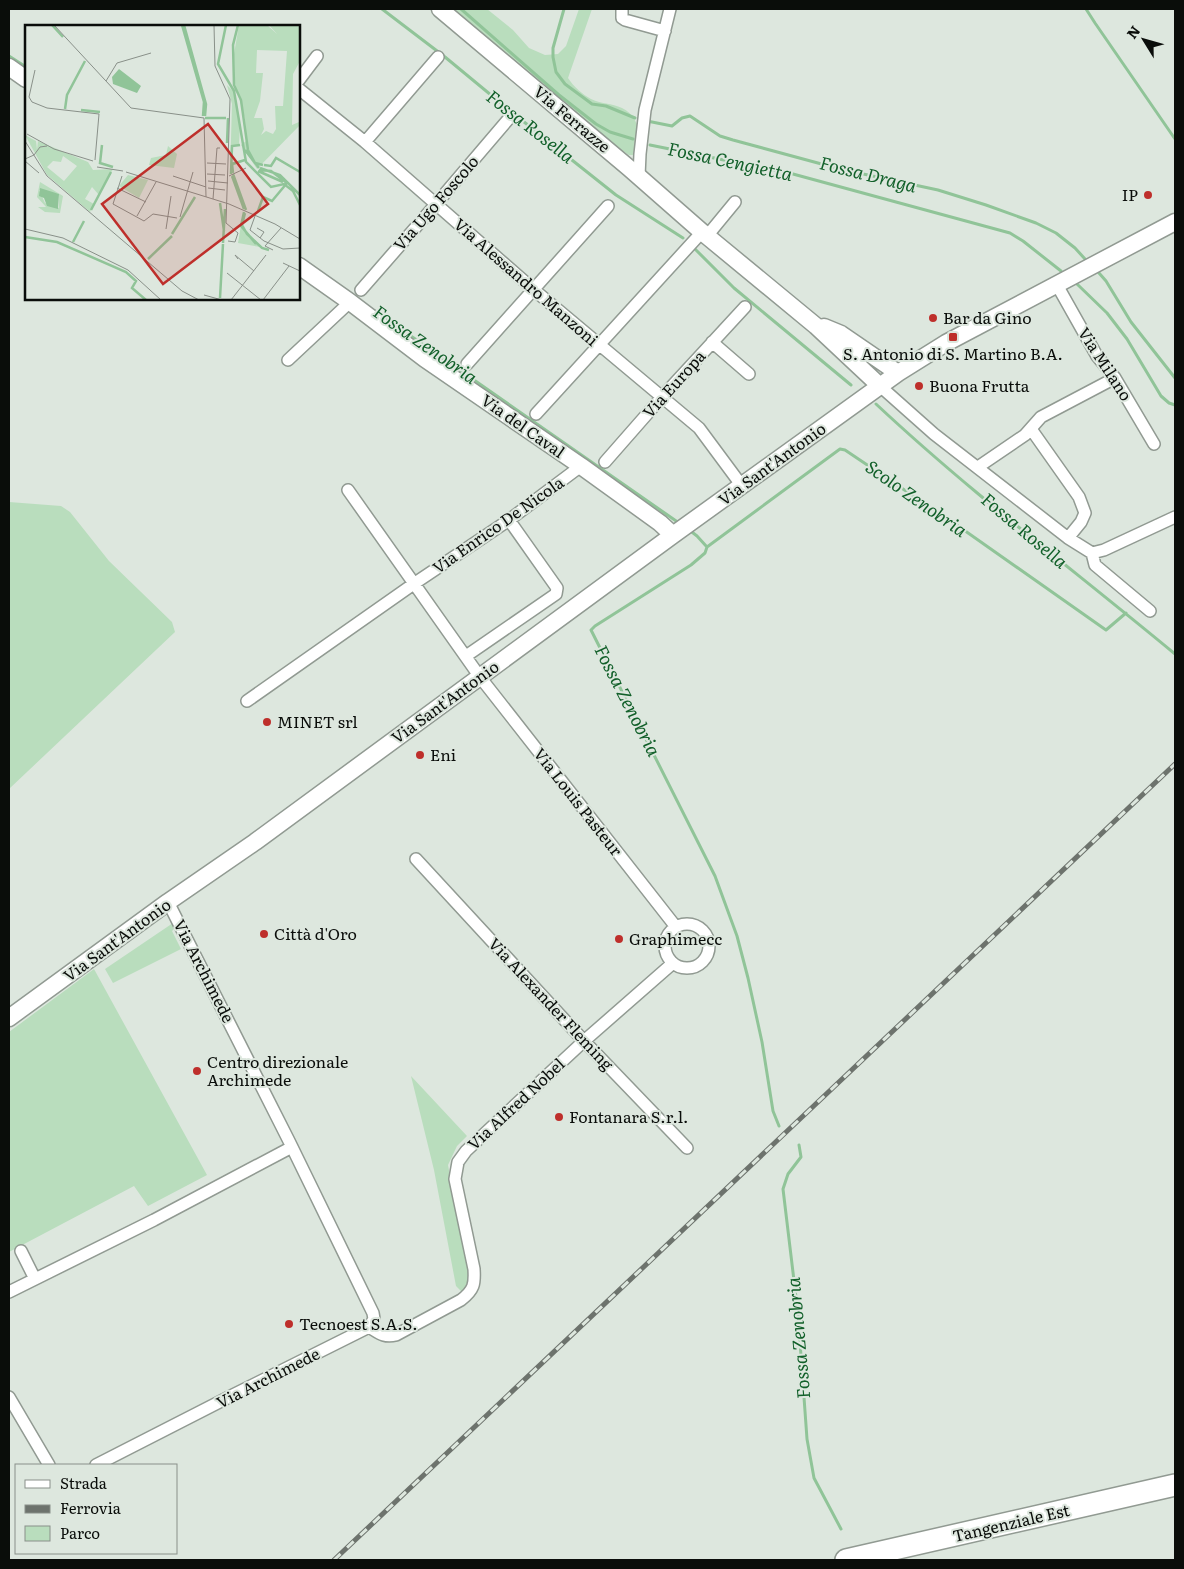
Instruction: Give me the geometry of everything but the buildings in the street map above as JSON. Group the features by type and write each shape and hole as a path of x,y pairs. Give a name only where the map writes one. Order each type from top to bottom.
{"highway":[{"name":"Tangenziale Est","path":"846,1560 1175,1485"},
{"name":"Tangenziale Est","path":"908,1560 1175,1499"}],"main road":[{"name":"Via Ferrazze","path":"440,9 816,326 880,386"},
{"path":"9,66 25,78"},
{"name":"Via Sant'Antonio","path":"9,1018 168,902 255,842 673,535 898,373 946,343 1175,222"},
{"name":"Via del Caval","path":"300,267 355,296 425,358 581,466 660,523 673,535"},
{"path":"816,326 841,334 898,373"}],"street":[{"path":"622,9 621,15 625,20 665,31"},
{"path":"639,176 645,110 670,9"},
{"path":"300,79 317,56"},
{"path":"365,142 438,57"},
{"name":"Via Alessandro Manzoni","path":"300,90 365,142 599,345 699,428 742,486"},
{"name":"Via Ugo Foscolo","path":"288,360 355,296 511,116"},
{"path":"536,414 735,202"},
{"path":"467,364 608,206"},
{"name":"Via Milano","path":"1057,285 1097,356 1115,378 1154,444"},
{"name":"Via Europa","path":"605,462 662,396 745,307"},
{"path":"712,342 749,374"},
{"path":"978,467 1025,435 1041,417 1115,378"},
{"path":"880,386 934,434 1068,538 1092,554 1095,566 1150,610"},
{"path":"1031,428 1082,504 1085,513 1068,538"},
{"name":"Via Enrico De Nicola","path":"247,701 508,520 581,466"},
{"name":"Via Louis Pasteur","path":"348,490 480,676 676,927"},
{"path":"1092,554 1175,517"},
{"path":"466,656 556,594 556,588 508,520"},
{"name":"Via Alexander Fleming","path":"416,859 584,1041 687,1148"},
{"name":"Via Archimede","path":"98,1464 369,1327 374,1319 373,1313 292,1147 168,902"},
{"path":"682,924 690,924 703,930 709,944 706,958 701,964 686,968 679,967 673,963 666,951 665,944 670,932 676,927 682,924"},
{"name":"Via Alfred Nobel","path":"369,1327 381,1335 388,1337 396,1335 467,1296 475,1282 455,1179 458,1162 466,1152 584,1041 673,963"},
{"path":"9,1292 154,1220 292,1147"},
{"path":"21,1251 35,1279"},
{"path":"9,1397 48,1464"}],"green space":[{"path":"452,9 487,9 513,30 529,48 545,55 558,54 566,46 579,9 592,9 568,78 581,93 595,101 622,108 633,117 640,136 634,155 629,155 604,138"},
{"path":"9,502 61,506 70,512 109,561 172,622 175,632 9,789"},
{"path":"173,923 175,928 172,931 181,949 113,983 105,969"},
{"path":"94,969 207,1175 148,1206 134,1186 9,1252 9,1032"},
{"path":"411,1076 467,1136 457,1146 448,1165 469,1278 463,1293 456,1286 434,1170"}],"waterway":[{"name":"Fossa Rosella","path":"382,9 445,57 616,195 683,238"},
{"name":"Fossa Cengietta","path":"461,9 559,95 596,124 610,132 633,139"},
{"name":"Fossa Draga","path":"564,9 553,48 556,72 565,84 592,104 606,106 635,118"},
{"path":"1086,9 1175,139"},
{"name":"Fossa Zenobria","path":"9,56 25,66"},
{"name":"Fossa Draga","path":"647,121 672,126 682,118 690,116 720,136 733,140 840,169 938,190 986,205 1036,223 1056,233 1075,248 1085,259"},
{"name":"Fossa Cengietta","path":"650,145 793,174 1010,233 1061,271"},
{"name":"Fossa Rosella","path":"695,249 734,288 851,385"},
{"name":"Fossa Draga","path":"1099,273 1131,322 1175,378"},
{"name":"Fossa Cengietta","path":"1077,284 1107,313 1127,339 1161,396 1169,403 1175,405"},
{"name":"Fossa Zenobria","path":"375,311 679,523"},
{"name":"Fossa Rosella","path":"876,404 986,500 1175,654"},
{"name":"Scolo Zenobria","path":"707,547 840,449 845,450 961,528 1106,630 1126,613"},
{"name":"Fossa Zenobria","path":"688,529 707,547 705,553 691,565 591,630 715,876 737,936 748,978 762,1042 773,1111 779,1126"},
{"name":"Fossa Zenobria","path":"799,1145 801,1157 788,1174 783,1189 798,1314 807,1439 814,1478 841,1529"}],"railway":[{"path":"334,1560 1175,764"}],"place":[{"name":"IP","path":"1148,195"},
{"name":"Bar da Gino","path":"933,318"},
{"name":"S. Antonio di S. Martino B.A.","path":"953,337"},
{"name":"Buona Frutta","path":"919,386"},
{"name":"MINET srl","path":"267,722"},
{"name":"Eni","path":"420,755"},
{"name":"Città d'Oro","path":"264,934"},
{"name":"Graphimecc","path":"619,939"},
{"name":"Centro direzionale Archimede","path":"197,1071"},
{"name":"Fontanara S.r.l.","path":"559,1117"},
{"name":"Tecnoest S.A.S.","path":"289,1324"}]}
